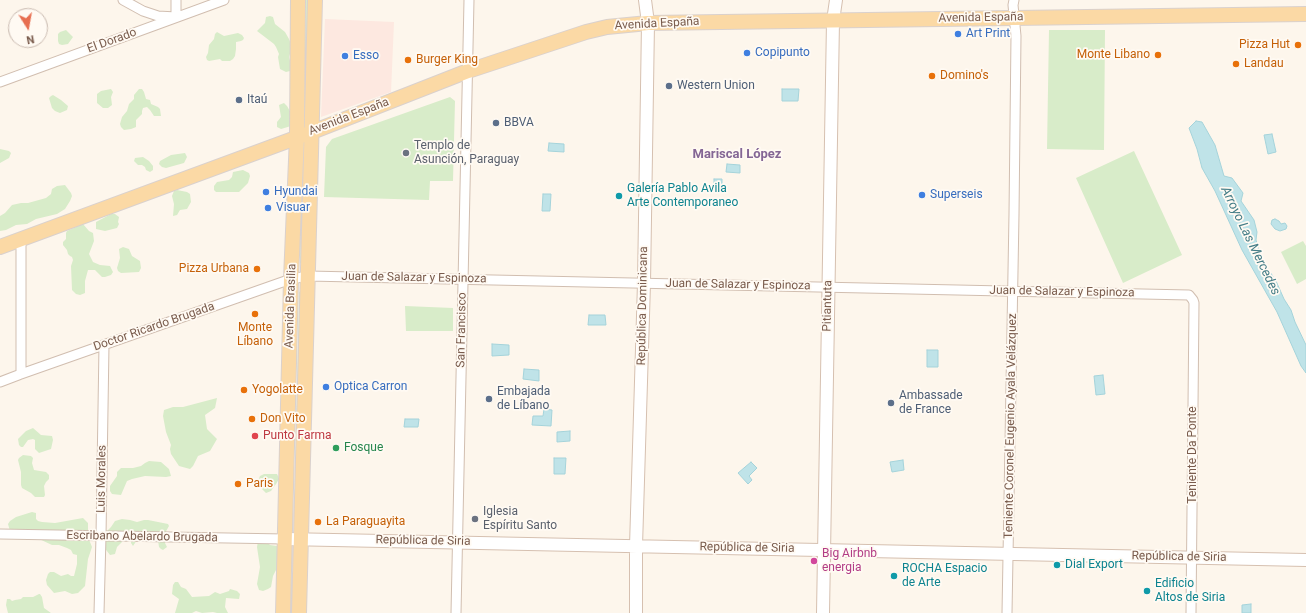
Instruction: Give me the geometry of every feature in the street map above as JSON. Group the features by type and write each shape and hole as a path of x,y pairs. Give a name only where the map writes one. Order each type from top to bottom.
{"main road":[{"name":"Avenida Brasilia","path":"283,613 291,279 297,136 298,0"},
{"name":"Avenida Brasilia","path":"299,613 315,0"},
{"name":"Avenida España","path":"0,247 297,136 312,132 468,71 586,32 607,27 648,23 1306,14"}],"street":[{"path":"123,0 143,11 158,16 176,17 176,0"},
{"name":"El Dorado","path":"0,82 224,0"},
{"name":"San Francisco","path":"456,613 469,0"},
{"name":"República Dominicana","path":"636,613 636,546 644,283 648,23 645,0"},
{"name":"Pitiantuta","path":"823,613 833,20 836,0"},
{"name":"Teniente Coronel Eugenio Ayala Velázquez","path":"1007,613 1016,36 1014,0"},
{"path":"21,240 21,374"},
{"name":"Juan de Salazar y Espinoza","path":"308,276 1185,295 1191,297"},
{"name":"Doctor Ricardo Brugada","path":"0,382 291,279 308,276"},
{"name":"Teniente Da Ponte","path":"1190,613 1192,558 1194,303 1191,297"},
{"name":"Luis Morales","path":"99,613 104,345"},
{"name":"Escribano Abelardo Brugada","path":"0,534 285,539"},
{"name":"República de Siria","path":"285,539 1306,560"}],"shaded area":[{"path":"325,19 394,22 391,92 321,117"}],"green space":[{"path":"306,0 309,0 306,122 303,122"},
{"path":"266,17 273,17 275,24 285,32 292,47 289,57 291,65 290,71 286,72 280,69 279,54 276,47 257,31 265,23"},
{"path":"66,30 73,37 68,44 59,44 58,34"},
{"path":"1049,30 1105,30 1104,150 1047,149"},
{"path":"217,32 224,36 238,33 244,38 241,41 236,42 235,56 230,61 222,61 220,59 207,60 206,57 209,45"},
{"path":"111,89 113,92 111,97 112,105 108,108 103,108 97,103 97,94 101,91"},
{"path":"139,89 142,89 146,99 150,100 151,104 160,109 161,116 154,116 147,107 143,108 142,114 136,120 136,127 124,130 120,124 122,117"},
{"path":"53,95 68,106 67,110 60,113 52,108 49,98"},
{"path":"450,97 455,101 453,181 430,181 429,200 324,197 326,147 332,139"},
{"path":"284,103 291,113 291,126 281,129 277,127 277,122 281,117 279,105"},
{"path":"303,145 305,145 302,264 300,263"},
{"path":"0,149 11,153 9,158 0,163"},
{"path":"1134,151 1182,255 1123,283 1076,178"},
{"path":"185,153 187,157 184,163 166,168 159,164 160,161 171,155"},
{"path":"143,157 153,166 153,170 150,172 146,170 145,167 138,165 134,161 135,158"},
{"path":"243,170 249,173 250,176 248,183 239,192 216,192 214,190 214,186 217,182 229,180 232,177 233,172"},
{"path":"65,185 72,196 65,209 57,214 36,219 27,224 16,225 0,231 0,216 12,205 28,203 46,198 51,194 52,189 57,186"},
{"path":"177,190 190,194 191,202 187,209 180,210 177,215 173,216 174,204 172,196 174,191"},
{"path":"111,214 115,214 119,217 119,224 117,228 105,231 96,229 96,222"},
{"path":"83,224 93,233 94,241 89,254 93,262 100,265 110,266 113,272 111,275 102,277 95,270 88,270 85,281 85,293 80,295 76,294 72,290 71,266 73,260 63,245 63,242 66,239 67,231"},
{"path":"1303,241 1306,246 1306,279 1297,284 1281,252"},
{"path":"123,247 129,249 132,256 140,261 141,268 139,272 121,273 118,271 117,268 120,258 119,249"},
{"path":"301,291 295,525 299,292"},
{"path":"405,306 453,308 453,331 406,331"},
{"path":"217,398 215,408 205,415 207,429 217,439 210,451 198,456 190,469 179,466 171,454 171,445 166,432 163,416 164,410 173,407 183,407"},
{"path":"33,428 41,435 52,436 53,440 51,449 39,453 35,449 35,440 33,439 28,440 23,447 19,445 18,439 26,431"},
{"path":"23,455 31,456 33,458 32,463 34,470 46,472 49,475 49,479 44,486 44,497 35,497 22,488 21,472 18,460"},
{"path":"149,461 161,462 169,469 171,476 145,476 132,479 127,481 121,495 112,494 110,491 110,486 117,476 117,472 121,468 141,466"},
{"path":"264,474 277,474 279,479 271,491 266,493 259,486 258,481 260,476"},
{"path":"32,512 36,513 36,519 38,521 42,522 55,523 83,518 88,523 88,537 92,547 88,559 85,586 78,593 72,594 65,591 54,593 47,585 46,580 50,572 54,572 61,576 68,574 74,576 77,564 77,555 73,554 71,550 59,545 52,545 37,538 10,531 8,524 10,521 16,517"},
{"path":"122,519 137,522 148,520 168,524 169,526 165,533 165,543 167,547 163,550 161,549 159,547 158,540 137,540 133,546 131,543 131,538 125,539 117,547 115,554 110,555 103,546 106,532 115,521"},
{"path":"258,541 266,541 270,545 277,546 278,550 277,568 273,576 271,587 263,591 259,590 257,584 260,567 257,547"},
{"path":"175,582 178,582 181,587 186,589 192,597 209,596 215,592 220,594 229,591 230,589 237,591 240,594 239,599 226,598 225,607 228,613 202,613 196,611 192,613 175,613 179,599 172,594 173,585"},
{"path":"39,594 42,597 44,608 51,613 8,613 6,605 7,599 12,601 23,597 33,597"}],"water":[{"path":"782,89 799,89 798,101 782,101"},
{"name":"Arroyo Las Mercedes","path":"1196,121 1202,122 1215,145 1224,176 1232,178 1243,193 1241,201 1254,220 1257,232 1256,240 1262,260 1276,281 1291,310 1306,345 1306,373 1301,366 1277,312 1242,250 1215,191 1202,168 1189,128"},
{"path":"1272,134 1276,152 1268,154 1264,135"},
{"path":"549,143 564,144 564,152 548,151"},
{"path":"727,164 740,165 740,173 726,172"},
{"path":"714,179 722,179 722,191 714,191"},
{"path":"543,194 551,194 550,211 542,211"},
{"path":"1275,219 1281,224 1285,223 1287,226 1286,229 1280,231 1275,229 1271,224 1272,220"},
{"path":"589,315 605,315 606,325 588,325"},
{"path":"492,344 509,345 509,355 492,356"},
{"path":"927,350 938,350 938,367 927,367"},
{"path":"524,369 539,370 539,381 523,379"},
{"path":"1103,375 1105,394 1096,395 1094,376"},
{"path":"544,409 552,410 551,426 532,425 533,416 543,416"},
{"path":"405,419 419,419 418,427 404,427"},
{"path":"570,431 570,441 557,442 557,432"},
{"path":"554,458 566,458 565,474 554,474"},
{"path":"903,460 904,470 892,472 890,462"},
{"path":"751,462 757,468 749,476 752,480 748,484 738,473"},
{"path":"1251,604 1251,613 1242,613 1242,605"}],"place":[{"name":"Art Print","path":"958,34"},
{"name":"Pizza Hut","path":"1298,45"},
{"name":"Copipunto","path":"747,53"},
{"name":"Monte Libano","path":"1158,55"},
{"name":"Esso","path":"345,56"},
{"name":"Burger King","path":"408,60"},
{"name":"Landau","path":"1236,64"},
{"name":"Domino's","path":"932,76"},
{"name":"Western Union","path":"669,86"},
{"name":"Itaú","path":"239,100"},
{"name":"BBVA","path":"496,123"},
{"name":"Templo de Asunción, Paraguay","path":"406,153"},
{"name":"Hyundai","path":"266,192"},
{"name":"Superseis","path":"922,195"},
{"name":"Galería Pablo Avila Arte Contemporaneo","path":"619,196"},
{"name":"Visuar","path":"268,208"},
{"name":"Pizza Urbana","path":"257,269"},
{"name":"Monte Líbano","path":"255,314"},
{"name":"Optica Carron","path":"326,387"},
{"name":"Yogolatte","path":"244,390"},
{"name":"Embajada de Líbano","path":"489,399"},
{"name":"Ambassade de France","path":"891,403"},
{"name":"Don Vito","path":"252,419"},
{"name":"Punto Farma","path":"255,436"},
{"name":"Fosque","path":"336,448"},
{"name":"Paris","path":"238,484"},
{"name":"Iglesia Espíritu Santo","path":"475,519"},
{"name":"La Paraguayita","path":"318,522"},
{"name":"Big Airbnb energia","path":"814,561"},
{"name":"Dial Export","path":"1057,565"},
{"name":"ROCHA Espacio de Arte","path":"894,576"},
{"name":"Edificio Altos de Siria","path":"1147,591"}],"district":[{"name":"Mariscal López","path":"737,155"}]}
